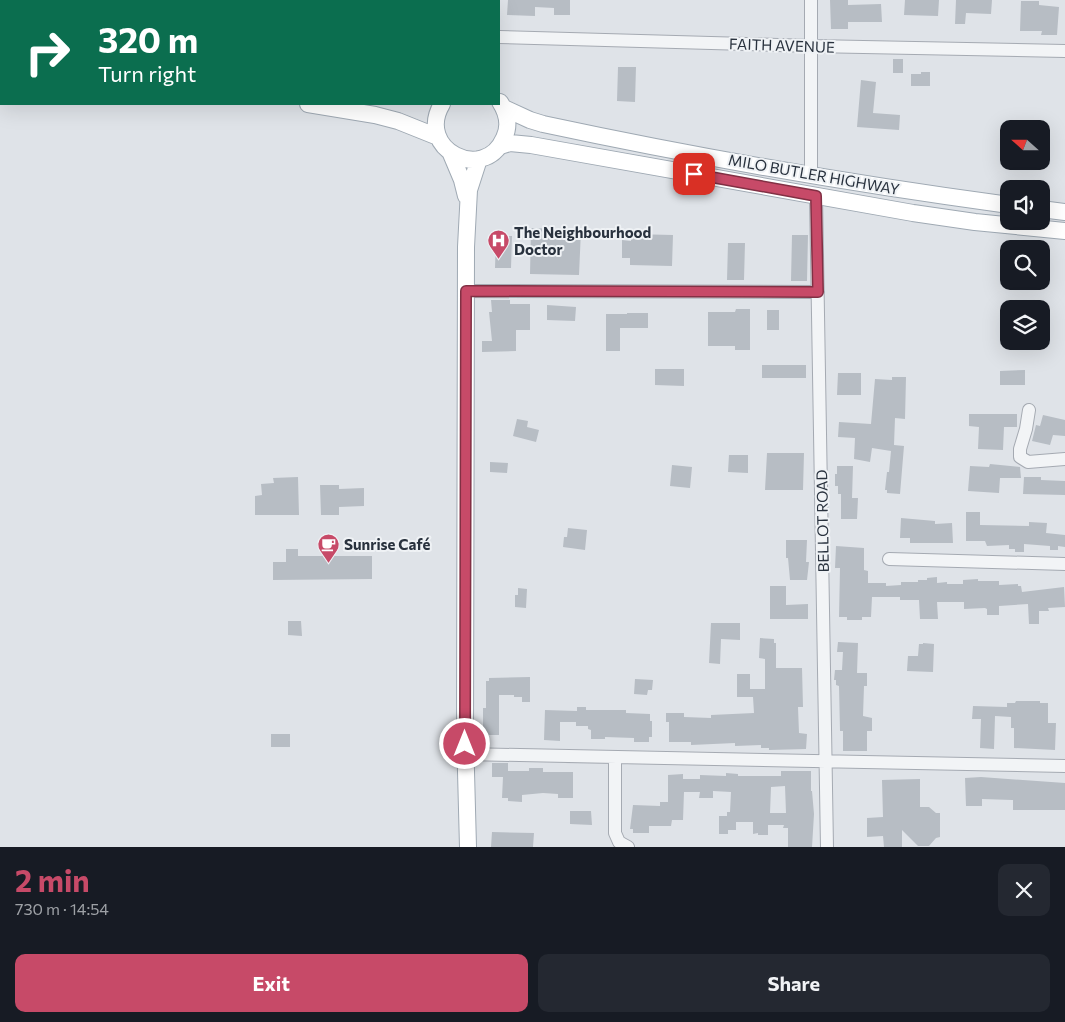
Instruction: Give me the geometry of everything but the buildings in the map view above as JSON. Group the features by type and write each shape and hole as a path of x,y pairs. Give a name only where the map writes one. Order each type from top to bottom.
{"main road":[{"name":"MILO BUTLER HIGHWAY","path":"501,104 530,120 644,145 811,175 1000,204"},
{"path":"451,154 467,160 479,159 491,154 500,146 506,135 508,121 501,104"},
{"path":"314,105 375,115 398,121 438,138"},
{"path":"442,105 436,118 438,138 451,154 462,180 468,203"},
{"name":"MILO BUTLER HIGHWAY","path":"500,146 510,143 531,145 922,215 1065,231"},
{"path":"468,847 465,754 466,291 468,203 470,184 479,159"},
{"path":"1050,210 1065,212"}],"street":[{"path":"811,0 811,175"},
{"name":"FAITH AVENUE","path":"500,37 812,46 1065,50"},
{"name":"BELLOT ROAD","path":"816,196 827,847"},
{"path":"466,291 818,292"},
{"path":"1030,410 1020,449 1020,457 1028,462 1065,459"},
{"path":"889,559 1065,564"},
{"path":"465,754 1065,766"},
{"path":"615,757 615,833 620,842 628,847"}],"place":[{"name":"The Neighbourhood Doctor","path":"498,260"},
{"name":"Sunrise Café","path":"328,563"}],"route":[{"path":"465,744 466,291 818,292 816,196 694,174"}]}
